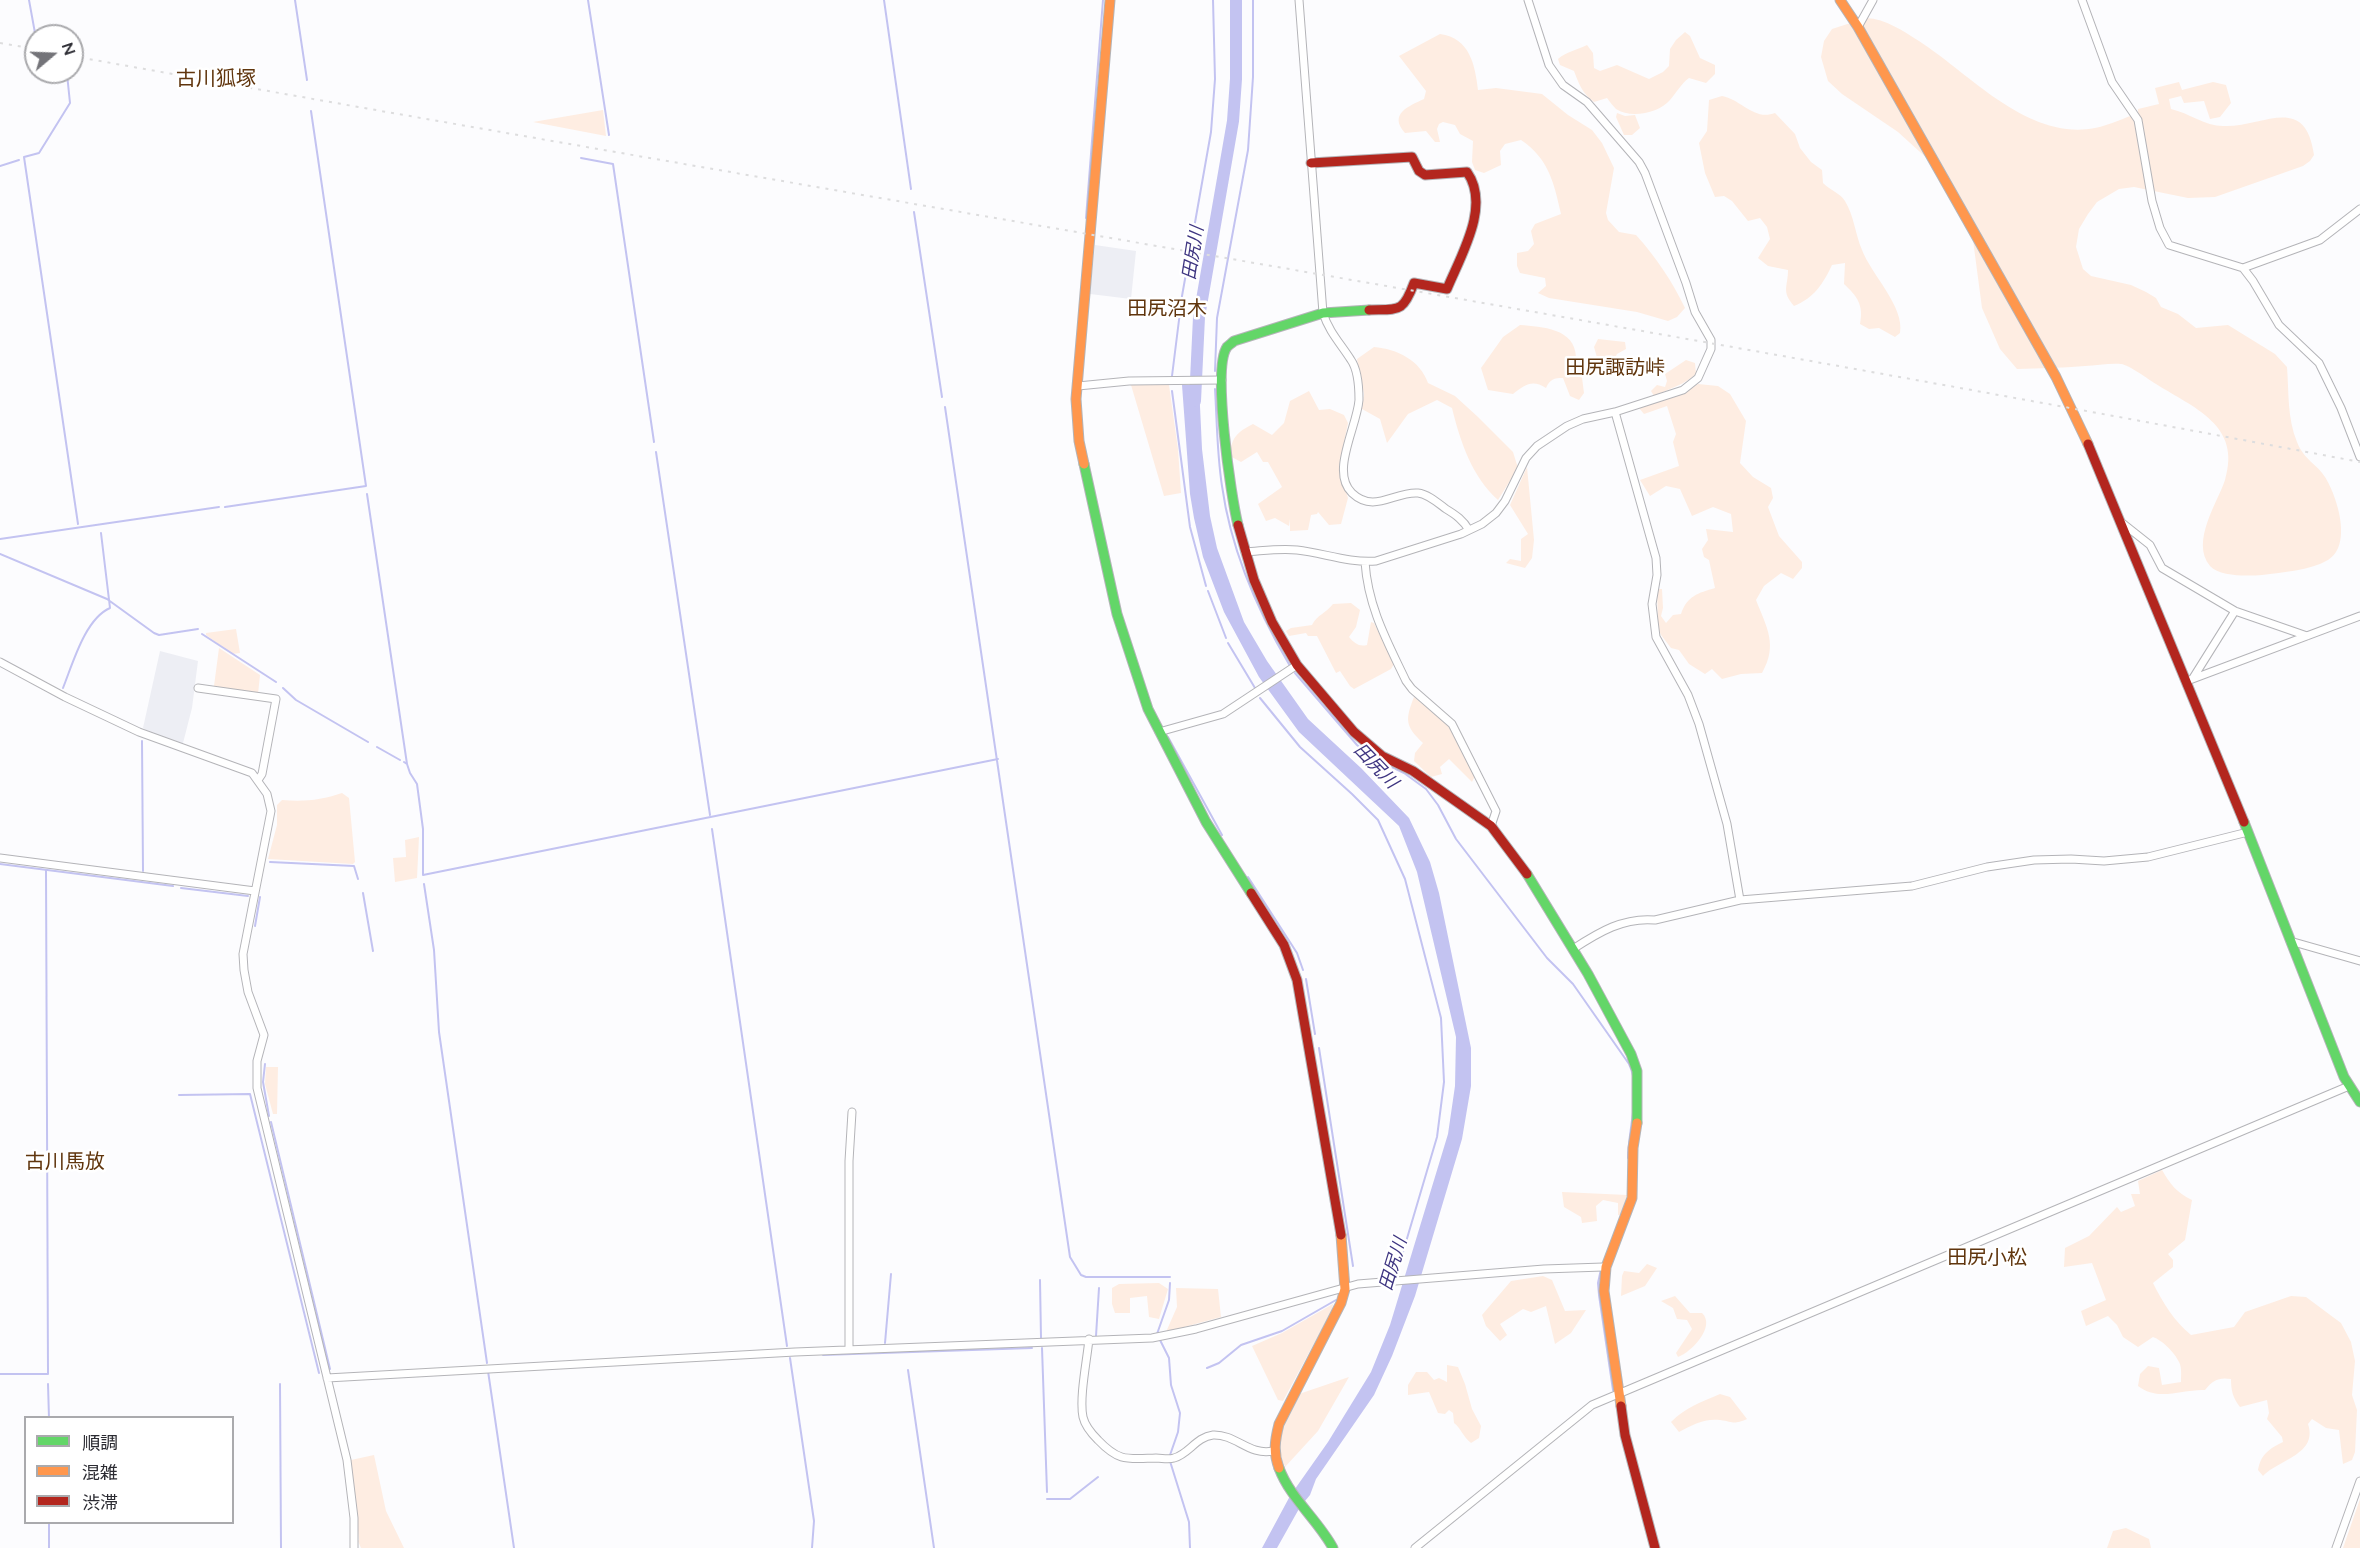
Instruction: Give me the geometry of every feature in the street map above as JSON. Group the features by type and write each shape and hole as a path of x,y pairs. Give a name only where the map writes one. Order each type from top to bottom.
{"street":[{"path":"1110,0 1078,386 1076,418 1079,441 1102,554 1134,672 1159,732 1206,822 1284,945 1293,964 1344,1250 1345,1289 1332,1322 1279,1424 1273,1438 1273,1451 1276,1465 1284,1481 1325,1533 1333,1548"},
{"path":"1299,0 1323,313 1327,326 1354,366 1358,383 1359,402 1343,474 1352,493 1360,498 1375,502 1411,494 1425,495 1461,518 1469,530"},
{"path":"1245,552 1299,550 1347,561 1376,561 1469,530 1496,513 1505,501 1526,458 1537,446 1575,423 1683,390 1698,378 1711,349 1711,340 1695,312 1645,173 1639,162 1587,102 1563,85 1549,65 1528,0"},
{"path":"1840,0 1858,27 2056,377 2093,452 2190,680 2290,941 2349,1086 2360,1102"},
{"path":"1858,27 1873,0"},
{"path":"2082,0 2112,82 2138,120 2152,201 2160,228 2169,245 2243,268 2279,325 2319,363 2342,408 2360,457"},
{"path":"1311,163 1412,157 1419,171 1425,175 1467,172 1476,181 1477,208 1447,289 1414,283 1407,302 1396,309 1323,313 1234,341 1226,348 1222,380 1226,460 1232,500 1254,580 1272,622 1297,665 1366,744 1382,756 1413,771 1491,825 1516,856 1538,895 1574,949 1631,1053 1637,1077 1638,1113 1633,1148 1632,1198 1603,1267 1604,1291 1625,1435 1655,1548"},
{"path":"2243,268 2320,240 2360,209"},
{"path":"1078,386 1129,381 1222,380"},
{"path":"1615,412 1656,558 1657,575 1652,604 1656,637 1688,695 1699,724 1728,824 1740,900"},
{"path":"2121,522 2150,545 2162,568 2235,611 2307,636"},
{"path":"1365,562 1366,584 1372,607 1402,672 1412,689 1452,724 1496,811 1491,825"},
{"path":"2190,680 2235,611"},
{"path":"2190,680 2360,616"},
{"path":"0,662 65,697 139,732 252,773 270,800 270,826 243,954 248,992 264,1035 257,1061 257,1088 347,1460 354,1518 354,1548"},
{"path":"1159,732 1223,714 1297,665"},
{"path":"198,688 276,699 262,774 258,780"},
{"path":"1574,949 1610,926 1643,919 1656,920 1740,900 1912,886 1977,869 2034,860 2104,861 2148,857 2248,832"},
{"path":"0,858 255,891"},
{"path":"2290,941 2360,961"},
{"path":"1415,1548 1592,1405 2349,1086"},
{"path":"849,1350 848,1258 852,1112"},
{"path":"327,1378 849,1350 1152,1338 1358,1284 1544,1269 1603,1267"},
{"path":"1089,1339 1082,1405 1083,1418 1091,1433 1111,1453 1124,1459 1174,1458 1182,1455 1203,1437 1215,1435 1228,1437 1261,1454 1273,1451"},
{"path":"2336,1548 2360,1481"}],"shaded area":[{"path":"1866,18 1887,23 1919,41 2001,102 2046,125 2070,129 2106,125 2138,113 2138,109 2159,104 2155,88 2179,82 2182,90 2213,82 2226,85 2231,103 2220,117 2210,119 2204,101 2184,103 2181,96 2169,99 2171,109 2210,124 2238,125 2280,118 2292,119 2302,124 2309,136 2314,155 2303,166 2215,197 2188,198 2134,187 2119,189 2097,202 2088,214 2079,229 2076,247 2083,269 2091,276 2131,285 2146,292 2156,298 2161,307 2178,314 2196,328 2228,325 2275,354 2287,367 2290,414 2297,442 2303,453 2330,485 2338,508 2340,543 2336,553 2328,560 2304,569 2262,575 2234,575 2215,570 2205,556 2204,534 2225,480 2228,461 2227,445 2221,432 2211,420 2185,401 2121,364 2017,369 2000,349 1982,308 1971,225 1931,162 1898,132 1842,94 1828,81 1821,57 1824,41 1832,29"},
{"path":"1685,32 1690,36 1700,58 1715,65 1715,74 1706,83 1689,78 1665,105 1644,113 1622,112 1616,109 1607,98 1594,102 1584,92 1574,71 1560,65 1558,59 1587,45 1593,53 1594,68 1600,71 1617,65 1649,79 1669,66 1670,49"},
{"path":"1440,34 1458,41 1469,54 1473,62 1478,90 1496,88 1542,94 1568,115 1592,130 1602,143 1614,168 1606,213 1608,220 1619,232 1636,235 1657,261 1685,308 1677,317 1668,321 1637,312 1549,298 1538,293 1546,286 1545,278 1520,273 1517,266 1517,253 1528,251 1534,244 1531,231 1535,224 1561,214 1553,182 1538,155 1521,140 1505,144 1500,151 1501,165 1484,173 1475,170 1472,162 1473,141 1460,134 1455,125 1443,122 1439,124 1437,129 1440,142 1435,142 1426,131 1405,133 1400,126 1402,112 1424,99 1426,91 1399,56"},
{"path":"1722,96 1754,112 1768,115 1775,113 1795,134 1800,148 1811,162 1822,170 1823,183 1845,201 1866,259 1897,312 1900,333 1895,337 1879,328 1869,329 1860,324 1861,311 1858,301 1844,284 1845,263 1832,265 1817,290 1794,306 1786,292 1788,270 1768,266 1758,258 1770,239 1767,227 1760,218 1748,221 1732,201 1724,196 1715,197 1705,173 1699,143 1707,131 1709,100"},
{"path":"603,110 606,136 533,122"},
{"path":"1617,113 1625,116 1635,115 1640,128 1632,135 1624,135 1616,117"},
{"path":"1095,245 1136,251 1131,299 1090,294"},
{"path":"1520,325 1547,328 1570,340 1580,362 1584,393 1579,400 1570,396 1563,378 1553,380 1546,388 1537,384 1529,384 1513,394 1488,390 1481,368 1503,337"},
{"path":"1598,339 1625,342 1626,349 1617,354 1614,360 1598,361 1594,347"},
{"path":"1374,347 1391,350 1407,357 1419,368 1428,383 1455,396 1513,452 1518,468 1498,500 1481,481 1468,458 1452,408 1437,400 1408,414 1387,443 1380,419 1362,409 1364,394 1357,359"},
{"path":"1686,360 1695,363 1696,374 1681,384 1654,396 1651,391 1657,385 1665,387 1667,381 1665,374"},
{"path":"1698,384 1718,386 1730,394 1746,421 1740,463 1753,477 1771,488 1773,498 1768,507 1779,536 1802,562 1802,568 1793,579 1781,573 1764,586 1756,600 1767,628 1770,645 1767,663 1762,673 1741,674 1722,679 1712,669 1705,674 1689,664 1679,650 1671,648 1658,628 1657,589 1662,589 1661,616 1666,623 1673,615 1681,614 1686,603 1694,596 1715,588 1709,560 1704,557 1702,549 1708,540 1706,529 1733,532 1731,514 1713,507 1692,516 1680,489 1666,486 1650,496 1640,480 1679,466 1673,442 1676,434 1667,406 1644,414 1639,408 1683,393"},
{"path":"1131,385 1169,385 1178,449 1181,493 1164,496"},
{"path":"1309,391 1319,410 1330,409 1344,415 1348,423 1339,467 1348,498 1341,524 1329,525 1318,512 1311,515 1308,530 1290,531 1290,519 1289,526 1275,518 1266,521 1258,504 1282,487 1268,462 1263,462 1257,452 1241,462 1230,456 1236,436 1243,430 1253,424 1272,435 1284,423 1290,401"},
{"path":"1527,467 1534,540 1532,558 1525,568 1506,563 1510,559 1521,561 1521,539 1528,534 1510,505"},
{"path":"1351,603 1360,610 1356,627 1349,637 1357,644 1367,645 1371,622 1374,623 1394,664 1391,669 1354,689 1340,671 1336,673 1317,636 1308,636 1306,633 1289,636 1286,631 1312,625 1333,604"},
{"path":"236,629 240,653 232,654 206,635 206,633"},
{"path":"219,648 260,675 258,694 214,686"},
{"path":"160,651 198,661 192,708 183,743 180,744 143,728"},
{"path":"1414,697 1451,728 1475,776 1472,782 1449,759 1440,767 1442,774 1431,777 1414,761 1415,753 1423,743 1408,722"},
{"path":"342,793 349,798 355,862 353,864 268,859 277,825 277,805 282,800 313,800"},
{"path":"419,837 417,878 395,882 393,858 406,857 405,840"},
{"path":"266,1067 278,1067 277,1114 273,1114 265,1084"},
{"path":"2162,1170 2174,1188 2192,1200 2185,1240 2168,1254 2173,1260 2173,1267 2153,1283 2165,1305 2179,1324 2191,1335 2234,1327 2245,1312 2291,1296 2306,1297 2341,1323 2351,1342 2355,1361 2352,1395 2357,1410 2355,1452 2352,1460 2343,1464 2339,1430 2326,1428 2312,1419 2308,1424 2310,1434 2308,1442 2303,1449 2263,1476 2258,1470 2261,1460 2270,1450 2283,1442 2282,1437 2267,1419 2269,1413 2267,1400 2240,1407 2233,1394 2231,1379 2227,1378 2216,1380 2205,1390 2170,1394 2146,1391 2138,1386 2140,1374 2148,1366 2159,1368 2162,1385 2181,1382 2180,1364 2171,1351 2153,1337 2138,1347 2123,1337 2117,1325 2108,1316 2086,1326 2081,1311 2106,1300 2092,1263 2064,1267 2065,1248 2089,1236 2117,1207 2121,1212 2135,1206 2131,1194 2140,1194 2138,1181"},
{"path":"1562,1192 1627,1195 1621,1215 1618,1215 1618,1203 1603,1200 1596,1206 1597,1221 1582,1223 1581,1217 1564,1207"},
{"path":"1647,1264 1657,1268 1645,1286 1621,1296 1624,1271 1639,1273"},
{"path":"1543,1276 1552,1280 1565,1311 1586,1310 1571,1333 1555,1344 1546,1306 1531,1312 1523,1309 1500,1324 1507,1335 1500,1341 1486,1326 1482,1315 1511,1281"},
{"path":"1159,1283 1168,1289 1159,1319 1149,1317 1147,1296 1130,1298 1130,1313 1115,1313 1112,1304 1112,1288 1119,1284"},
{"path":"1176,1288 1218,1289 1221,1317 1166,1332 1177,1307"},
{"path":"1675,1296 1690,1313 1702,1313 1706,1318 1706,1325 1700,1338 1690,1350 1678,1357 1676,1353 1692,1329 1687,1320 1677,1319 1673,1308 1661,1301"},
{"path":"1333,1304 1332,1310 1283,1401 1278,1400 1252,1346 1282,1333"},
{"path":"1447,1365 1458,1367 1472,1409 1481,1426 1479,1438 1471,1443 1454,1423 1453,1413 1449,1410 1445,1414 1438,1413 1429,1392 1408,1395 1408,1385 1416,1372 1427,1372 1434,1380 1439,1378 1447,1382"},
{"path":"1349,1377 1318,1431 1285,1467 1281,1455 1280,1437 1285,1421 1299,1394"},
{"path":"1720,1394 1730,1397 1747,1419 1736,1422 1709,1420 1679,1432 1671,1422 1700,1402"},
{"path":"374,1455 386,1511 404,1548 361,1548 358,1541 351,1460"},
{"path":"2360,1499 2360,1548 2343,1548"},
{"path":"2126,1528 2149,1539 2151,1548 2107,1548 2113,1531"}],"water":[{"path":"1182,385 1199,385 1202,449 1210,516 1217,548 1244,622 1267,661 1308,719 1361,768 1409,818 1430,862 1439,893 1471,1048 1471,1086 1462,1139 1415,1296 1392,1356 1374,1395 1316,1479 1310,1495 1300,1507 1277,1548 1262,1548 1290,1496 1328,1442 1371,1372 1390,1325 1448,1134 1455,1086 1456,1037 1417,872 1399,826 1299,732 1259,677 1224,612 1203,557 1194,518 1190,494"}],"waterway":[{"path":"29,0 33,24"},
{"path":"295,0 307,80"},
{"path":"588,0 609,135"},
{"path":"884,0 911,189"},
{"path":"1086,218 1103,0"},
{"path":"1172,376 1182,296 1211,132 1215,79 1213,0"},
{"name":"田尻川","path":"1195,401 1199,317 1233,121 1236,79 1236,0"},
{"path":"1215,371 1217,318 1248,150 1253,77 1253,0"},
{"path":"68,84 70,103 39,153 24,157 78,524"},
{"path":"225,507 366,486 311,111"},
{"path":"581,158 613,164 654,442"},
{"path":"0,166 19,160"},
{"path":"914,212 942,397"},
{"path":"1215,389 1220,474 1232,534 1256,602 1290,666"},
{"path":"1172,391 1190,527 1206,586"},
{"path":"945,407 1070,1257 1081,1275 1086,1277 1170,1277"},
{"path":"656,452 710,815"},
{"path":"367,494 407,764"},
{"path":"0,539 219,507"},
{"path":"63,688 87,632 101,614 110,608 101,533"},
{"path":"0,554 107,599 159,635 198,629"},
{"path":"1208,591 1226,638"},
{"path":"202,634 276,682"},
{"path":"1228,643 1255,688"},
{"path":"1295,673 1357,745 1371,757 1404,773 1426,789 1438,805 1456,839 1547,958 1573,984 1629,1064 1633,1074 1634,1097 1628,1158"},
{"path":"283,688 296,700 368,742"},
{"path":"1260,698 1300,747 1378,820 1405,879 1441,1018 1444,1082 1437,1137 1403,1252 1384,1279"},
{"path":"1168,737 1222,835"},
{"path":"142,741 143,871"},
{"path":"377,747 400,760"},
{"path":"404,762 417,784 423,829 423,875 998,759"},
{"path":"712,829 787,1346"},
{"path":"270,862 354,866 358,879"},
{"path":"0,864 173,886"},
{"path":"0,1374 48,1374 46,870"},
{"path":"1248,877 1297,953 1303,970"},
{"path":"424,884 434,950 439,1032 487,1363"},
{"path":"181,888 248,896"},
{"path":"363,893 373,951"},
{"path":"255,926 260,897"},
{"path":"1306,979 1315,1034"},
{"path":"1319,1048 1353,1266"},
{"path":"265,1064 263,1082 269,1116"},
{"path":"179,1095 250,1094 319,1373"},
{"path":"271,1122 330,1369"},
{"path":"1601,1269 1598,1283 1599,1295 1613,1390"},
{"path":"885,1343 891,1274"},
{"path":"1040,1280 1041,1338"},
{"path":"1170,1283 1169,1300 1157,1334 1169,1358 1171,1385 1180,1413 1178,1432 1169,1458 1189,1522 1190,1548"},
{"path":"1096,1336 1099,1288"},
{"path":"1207,1368 1219,1363 1241,1345 1282,1331 1336,1300"},
{"path":"823,1355 1032,1348"},
{"path":"1042,1348 1047,1492"},
{"path":"790,1358 814,1521 812,1548"},
{"path":"908,1370 934,1548"},
{"path":"488,1371 514,1548"},
{"path":"48,1384 49,1416"},
{"path":"280,1384 281,1548"},
{"path":"1047,1499 1070,1499 1098,1477"},
{"path":"49,1524 49,1548"}],"railway":[{"path":"0,43 24,47"},
{"path":"84,58 1503,306 2360,462"}],"traffic: fast":[{"path":"1238,525 1227,462 1222,405 1221,380 1227,347 1234,341 1323,313 1369,310"},
{"path":"1084,464 1117,614 1148,709 1206,822 1251,893"},
{"path":"2244,822 2344,1077 2360,1102"},
{"path":"1527,874 1588,974 1631,1054 1637,1071 1637,1123"},
{"path":"1279,1468 1290,1489 1333,1548"}],"traffic: slow":[{"path":"1084,464 1079,441 1076,399 1110,0"},
{"path":"1840,0 1858,27 2056,377 2088,444"},
{"path":"1621,1406 1604,1291 1606,1267 1632,1198 1633,1148 1637,1123"},
{"path":"1279,1468 1275,1446 1279,1424 1341,1303 1345,1289 1341,1235"}],"traffic: jam":[{"path":"1311,163 1412,157 1419,171 1425,175 1467,172 1474,185 1475,215 1466,246 1447,289 1414,283 1407,300 1399,307 1369,310"},
{"path":"2088,444 2244,822"},
{"path":"1238,525 1254,580 1272,622 1297,665 1354,732 1382,756 1413,771 1491,826 1527,874"},
{"path":"1251,893 1284,945 1297,980 1341,1235"},
{"path":"1621,1406 1625,1435 1655,1548"}],"district":[{"name":"古川狐塚","path":"216,79"},
{"name":"田尻沼木","path":"1167,309"},
{"name":"田尻諏訪峠","path":"1615,368"},
{"name":"古川馬放","path":"65,1162"},
{"name":"田尻小松","path":"1987,1258"}]}
